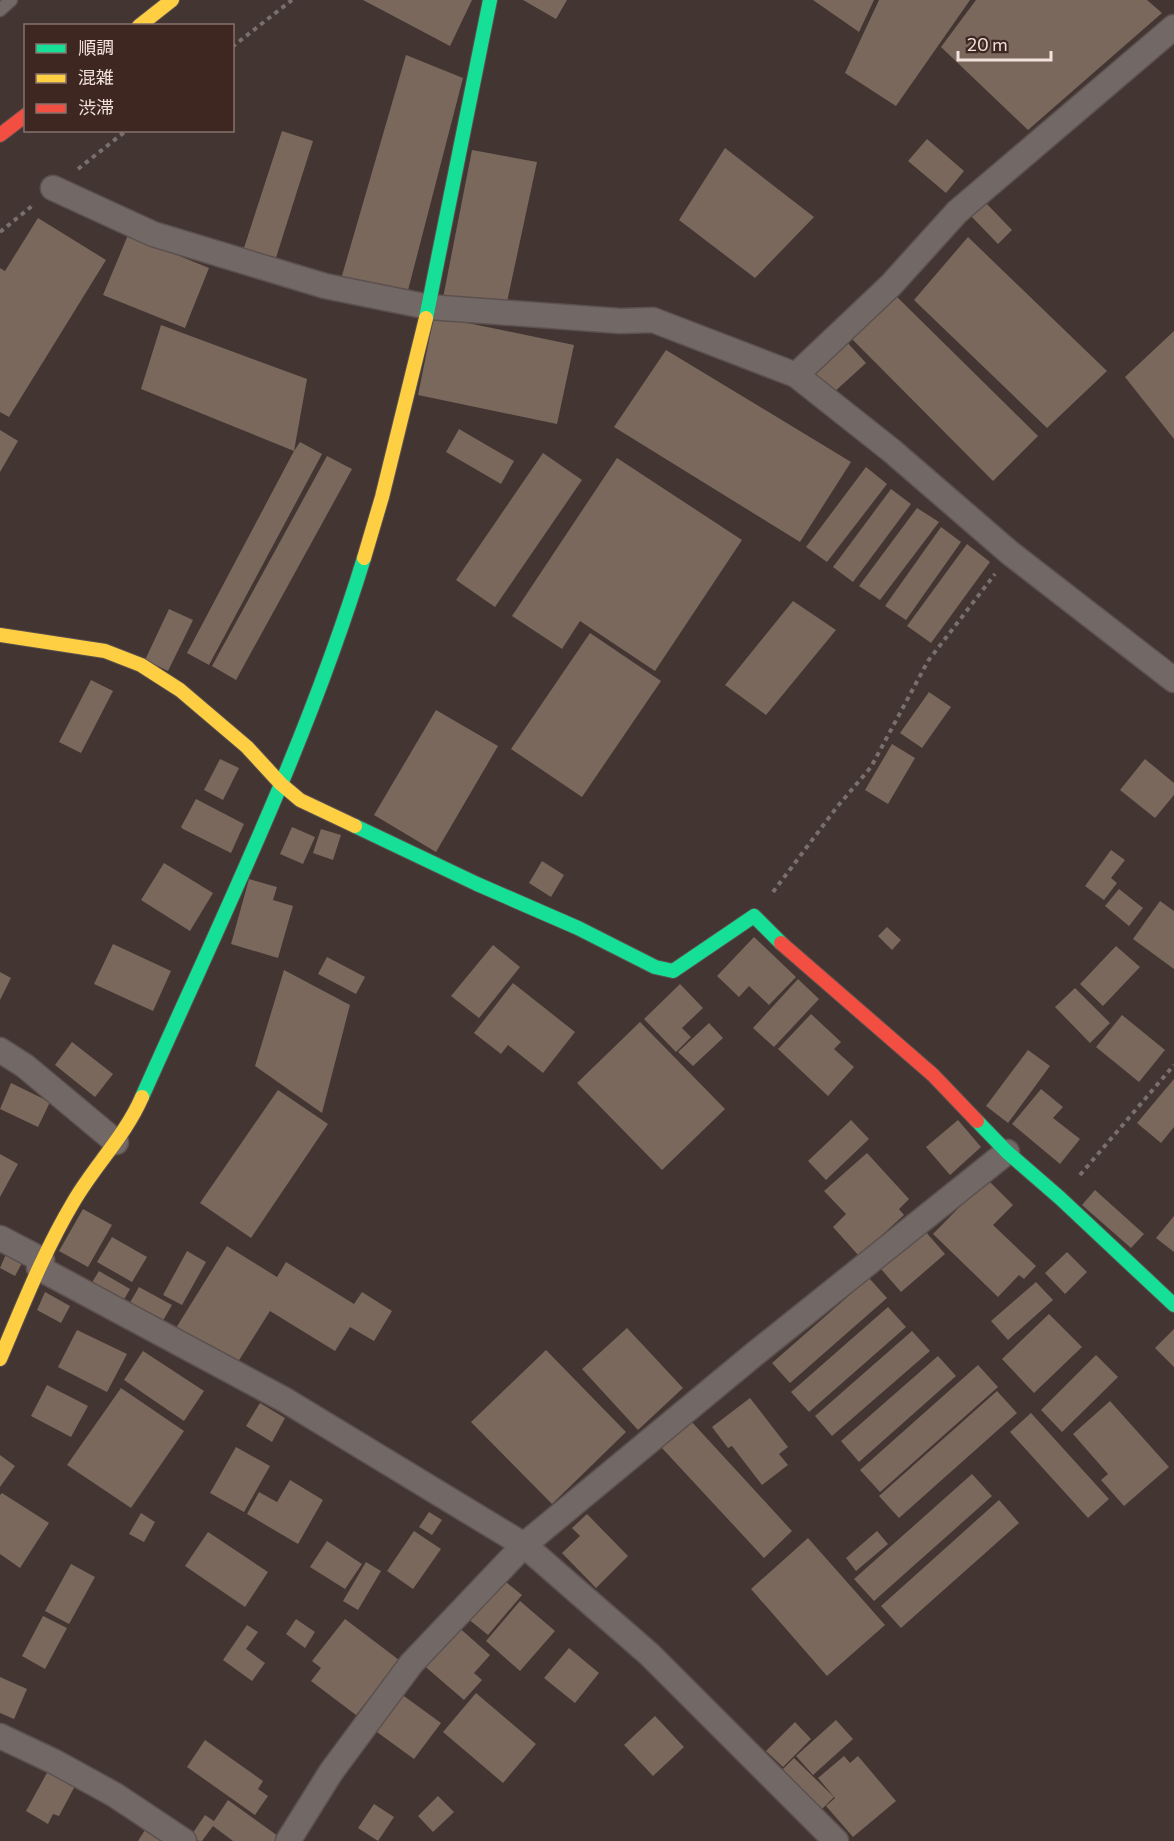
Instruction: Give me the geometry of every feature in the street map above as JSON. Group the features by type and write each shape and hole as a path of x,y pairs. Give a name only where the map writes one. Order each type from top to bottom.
{"street":[{"path":"142,24 172,0"},
{"path":"0,1359 40,1264 75,1199 136,1111 281,784 344,622 382,497 429,307 490,0"},
{"path":"796,375 891,285 957,212 1174,27"},
{"path":"0,135 24,117"},
{"path":"53,188 153,234 325,286 429,307 620,321 653,320 796,375 892,451 1010,554 1174,680"},
{"path":"0,634 105,651 141,665 180,690 247,747 281,784 300,800 477,884 578,928 655,967 673,971 754,916 774,937 933,1075 1007,1152 1060,1198 1174,1305"},
{"path":"0,1050 25,1066 116,1142"},
{"path":"288,1841 331,1772 411,1664 524,1545 757,1352 1007,1152"},
{"path":"0,1238 40,1264 285,1400 524,1545 649,1654 836,1841"},
{"path":"0,1736 55,1762 115,1795 184,1841"}],"lane":[{"path":"0,10 11,0"}],"path":[{"path":"234,45 292,0"},
{"path":"754,916 837,807 871,767 928,662 1010,554"},
{"path":"1060,1198 1174,1065"}],"building":[{"path":"363,0 472,0 450,46"},
{"path":"523,0 567,0 556,19"},
{"path":"813,0 874,0 859,32"},
{"path":"879,0 970,0 896,106 845,73"},
{"path":"976,0 1147,0 1162,13 1028,130 941,47"},
{"path":"406,55 463,78 405,302 341,279"},
{"path":"282,131 313,141 274,264 242,254"},
{"path":"927,139 964,171 946,193 908,161"},
{"path":"725,148 814,217 755,278 679,220"},
{"path":"472,150 537,162 504,316 442,303"},
{"path":"984,201 1012,230 998,244 970,215"},
{"path":"38,218 106,260 9,417 0,412 0,268 5,271"},
{"path":"128,235 209,268 185,328 103,295"},
{"path":"968,237 1107,371 1047,428 914,300"},
{"path":"892,292 1038,436 993,481 850,337"},
{"path":"434,316 574,345 557,424 418,395"},
{"path":"161,325 307,379 294,451 141,389"},
{"path":"1174,331 1174,439 1125,377"},
{"path":"845,340 866,363 832,394 811,373"},
{"path":"666,350 851,462 800,542 614,427"},
{"path":"459,429 514,461 501,484 446,452"},
{"path":"0,430 18,441 0,472"},
{"path":"300,442 322,454 209,665 187,653"},
{"path":"543,453 582,480 495,607 456,580"},
{"path":"327,456 352,469 236,680 212,666"},
{"path":"617,458 742,540 655,671 580,621 562,649 512,616"},
{"path":"866,467 887,484 827,562 806,547"},
{"path":"891,489 911,504 853,582 833,567"},
{"path":"917,508 939,522 880,600 859,586"},
{"path":"941,527 961,542 906,620 885,606"},
{"path":"967,544 990,562 931,643 907,626"},
{"path":"793,601 836,630 766,715 725,685"},
{"path":"169,609 193,620 168,671 145,660"},
{"path":"590,633 661,681 582,797 511,749"},
{"path":"91,680 113,691 81,753 59,742"},
{"path":"929,692 951,707 922,748 900,733"},
{"path":"436,710 498,746 436,852 374,815"},
{"path":"892,744 915,758 888,804 865,790"},
{"path":"220,759 239,768 223,800 204,790"},
{"path":"1145,759 1174,783 1174,795 1155,818 1120,790"},
{"path":"196,799 244,824 231,853 181,827"},
{"path":"292,827 315,837 303,864 280,854"},
{"path":"321,829 341,835 333,860 313,853"},
{"path":"1111,850 1125,860 1111,878 1117,883 1104,900 1085,886"},
{"path":"542,861 564,875 551,897 529,883"},
{"path":"164,863 213,893 190,931 141,900"},
{"path":"249,879 277,887 273,900 293,906 278,958 231,944"},
{"path":"1119,889 1143,908 1129,926 1105,906"},
{"path":"1160,901 1174,911 1174,969 1133,939"},
{"path":"887,927 901,940 892,950 878,936"},
{"path":"754,937 796,977 769,1005 749,986 739,997 717,976"},
{"path":"113,944 171,971 153,1011 94,984"},
{"path":"493,945 520,967 479,1018 451,996"},
{"path":"1116,946 1140,967 1103,1006 1080,984"},
{"path":"327,957 365,977 356,994 318,974"},
{"path":"284,970 350,1005 322,1113 255,1066"},
{"path":"0,972 11,978 0,1000"},
{"path":"798,979 819,999 774,1047 753,1028"},
{"path":"513,983 575,1032 543,1073 508,1045 501,1054 474,1033"},
{"path":"680,984 703,1008 682,1028 691,1037 676,1052 644,1019"},
{"path":"1075,988 1110,1023 1090,1043 1055,1007"},
{"path":"811,1014 841,1042 834,1049 854,1067 828,1096 778,1049"},
{"path":"1122,1015 1165,1050 1139,1082 1096,1047"},
{"path":"640,1022 725,1109 662,1170 577,1083"},
{"path":"709,1023 723,1038 693,1066 678,1052"},
{"path":"72,1042 113,1074 95,1097 55,1065"},
{"path":"1028,1050 1050,1066 1008,1123 986,1106"},
{"path":"1174,1079 1174,1127 1161,1143 1137,1123"},
{"path":"11,1083 50,1102 38,1127 0,1109"},
{"path":"1041,1089 1063,1107 1053,1118 1080,1139 1060,1164 1012,1124"},
{"path":"278,1090 328,1124 251,1238 200,1203"},
{"path":"851,1120 869,1139 826,1180 808,1161"},
{"path":"958,1120 981,1147 950,1175 926,1147"},
{"path":"867,1153 909,1199 899,1209 904,1215 859,1256 833,1227 846,1214 824,1191"},
{"path":"0,1154 18,1164 0,1197"},
{"path":"987,1179 1013,1205 993,1225 1036,1266 1024,1279 1019,1275 998,1297 933,1234"},
{"path":"1095,1190 1144,1234 1131,1248 1082,1205"},
{"path":"83,1209 112,1225 88,1267 59,1251"},
{"path":"1174,1216 1174,1252 1156,1238"},
{"path":"925,1231 945,1254 901,1292 881,1269"},
{"path":"112,1237 147,1257 132,1282 97,1262"},
{"path":"227,1246 277,1277 286,1262 354,1304 362,1292 392,1311 374,1341 350,1327 335,1351 270,1311 236,1365 176,1328"},
{"path":"187,1251 206,1262 182,1305 163,1295"},
{"path":"1067,1252 1087,1272 1065,1294 1045,1273"},
{"path":"6,1254 22,1263 15,1276 0,1268"},
{"path":"99,1271 130,1289 122,1303 91,1284"},
{"path":"869,1278 887,1298 790,1383 772,1363"},
{"path":"1036,1282 1053,1300 1008,1340 991,1321"},
{"path":"139,1287 172,1305 161,1324 128,1306"},
{"path":"45,1292 70,1306 61,1323 37,1310"},
{"path":"888,1307 906,1327 809,1412 791,1392"},
{"path":"1049,1314 1082,1347 1034,1393 1002,1359"},
{"path":"627,1328 683,1388 638,1430 582,1369"},
{"path":"1174,1329 1174,1367 1155,1348"},
{"path":"77,1330 127,1354 107,1392 58,1367"},
{"path":"912,1331 930,1351 832,1436 815,1416"},
{"path":"546,1350 626,1432 552,1504 471,1422"},
{"path":"143,1351 204,1391 184,1421 124,1380"},
{"path":"1096,1355 1118,1377 1062,1432 1041,1410"},
{"path":"938,1356 956,1376 859,1462 841,1441"},
{"path":"978,1365 998,1387 880,1492 860,1470"},
{"path":"47,1385 88,1406 71,1437 31,1416"},
{"path":"121,1388 184,1431 131,1508 67,1465"},
{"path":"997,1391 1017,1413 899,1518 879,1496"},
{"path":"750,1398 788,1447 779,1454 788,1465 762,1485 732,1446 728,1448 712,1427"},
{"path":"1110,1401 1169,1467 1124,1506 1101,1480 1108,1474 1073,1434"},
{"path":"260,1403 285,1418 272,1442 246,1426"},
{"path":"1031,1413 1109,1499 1088,1518 1010,1432"},
{"path":"690,1420 792,1531 764,1558 661,1447"},
{"path":"236,1447 270,1466 244,1512 210,1493"},
{"path":"0,1455 15,1466 0,1487"},
{"path":"972,1474 992,1496 874,1601 854,1579"},
{"path":"290,1480 323,1500 298,1544 247,1514 259,1492 277,1502"},
{"path":"2,1493 49,1523 20,1568 0,1554 0,1495"},
{"path":"999,1500 1019,1523 901,1628 881,1606"},
{"path":"429,1512 442,1520 432,1535 419,1527"},
{"path":"141,1513 155,1522 144,1542 129,1534"},
{"path":"587,1514 628,1556 596,1588 562,1553 580,1536 572,1528"},
{"path":"414,1531 441,1549 413,1589 387,1571"},
{"path":"877,1531 888,1544 856,1571 846,1558"},
{"path":"208,1532 268,1572 245,1607 185,1566"},
{"path":"808,1538 885,1625 827,1676 751,1589"},
{"path":"327,1541 362,1564 345,1589 310,1567"},
{"path":"366,1562 381,1571 358,1610 343,1601"},
{"path":"71,1564 95,1577 69,1624 45,1611"},
{"path":"501,1578 522,1595 488,1635 467,1618"},
{"path":"520,1601 555,1631 520,1671 486,1641"},
{"path":"43,1616 67,1628 45,1669 22,1656"},
{"path":"296,1619 315,1632 305,1648 286,1634"},
{"path":"345,1619 399,1660 356,1715 311,1681 321,1668 312,1661"},
{"path":"455,1624 490,1655 474,1673 482,1680 464,1700 421,1663"},
{"path":"247,1625 258,1632 246,1649 265,1663 252,1681 223,1660"},
{"path":"569,1648 599,1673 575,1703 544,1678"},
{"path":"0,1677 27,1689 14,1719 0,1713"},
{"path":"397,1691 441,1723 414,1759 370,1727"},
{"path":"476,1693 536,1744 503,1783 443,1732"},
{"path":"655,1716 684,1747 653,1776 624,1745"},
{"path":"836,1720 853,1739 813,1775 796,1756"},
{"path":"795,1722 811,1739 783,1767 766,1751"},
{"path":"205,1740 263,1781 258,1789 268,1796 255,1815 187,1767"},
{"path":"844,1756 850,1763 858,1756 896,1801 853,1837 826,1806 835,1798 818,1778"},
{"path":"794,1758 834,1797 820,1811 780,1772"},
{"path":"48,1771 75,1786 59,1816 53,1814 48,1824 26,1811"},
{"path":"438,1796 454,1812 433,1832 418,1816"},
{"path":"228,1800 278,1836 275,1841 233,1841 213,1826 202,1841 188,1840 205,1815 214,1821"},
{"path":"374,1804 394,1817 378,1841 358,1828"},
{"path":"145,1830 161,1841 138,1841"}],"traffic: fast":[{"path":"426,318 490,0"},
{"path":"142,1097 290,764 364,558"},
{"path":"355,826 477,884 578,928 655,967 673,971 754,916 781,943"},
{"path":"977,1121 1007,1152 1060,1198 1174,1305"}],"traffic: slow":[{"path":"142,24 172,0"},
{"path":"364,558 382,497 426,318"},
{"path":"0,635 105,651 141,665 180,690 247,747 281,784 300,800 355,826"},
{"path":"0,1359 34,1278 63,1220 82,1188 119,1138 142,1097"}],"traffic: jam":[{"path":"0,135 24,117"},
{"path":"781,943 933,1075 977,1121"}]}
